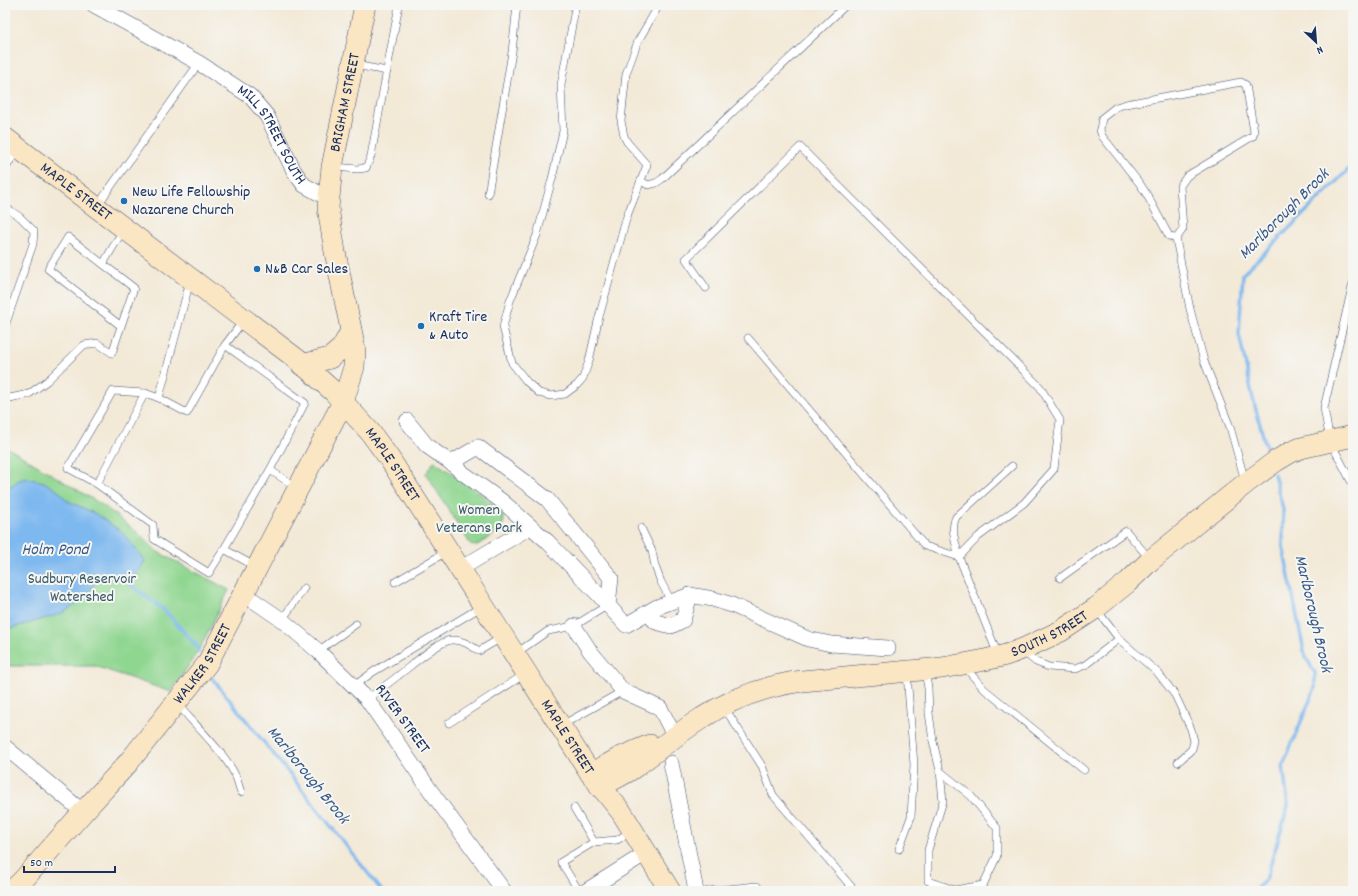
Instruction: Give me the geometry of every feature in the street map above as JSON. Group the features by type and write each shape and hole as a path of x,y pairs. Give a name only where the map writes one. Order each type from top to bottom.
{"main road":[{"name":"BRIGHAM STREET","path":"329,199 332,167 365,5"},
{"name":"MAPLE STREET","path":"12,143 302,364 334,392 370,432 389,458 596,780 627,822 670,891"},
{"path":"329,199 328,208 335,252 355,348 354,367 343,402"},
{"path":"302,364 330,358 342,348 351,331"},
{"name":"WALKER STREET","path":"12,891 24,880 128,763 207,664 343,402"},
{"name":"SOUTH STREET","path":"596,780 724,706 760,690 786,683 916,671 963,665 998,657 1021,649 1061,630 1096,608 1128,582 1151,560 1246,483 1291,452 1330,440 1353,436"},
{"name":"SOUTH STREET","path":"624,765 673,733 697,721"},
{"path":"566,734 592,754 624,765 623,782 618,797 618,803 627,822"}],"street":[{"name":"MILL STREET SOUTH","path":"94,5 199,63 250,96 266,116 294,171 304,185 329,199"},
{"path":"407,421 427,446 503,502 547,541 626,625 671,601 690,595 713,599 732,605 808,639 831,644 888,648"},
{"path":"451,463 478,448 548,499 611,578 608,605"},
{"path":"460,569 530,527"},
{"name":"RIVER STREET","path":"244,594 282,620 318,650 367,699 430,790 504,891"},
{"path":"647,613 656,622 671,626 683,620 690,595"},
{"path":"574,626 590,651 623,691 660,708 673,733"},
{"path":"5,747 83,812"},
{"path":"671,764 696,891"},
{"path":"586,891 646,853"}],"lane":[{"path":"332,167 357,169 366,168 371,156 399,5"},
{"path":"488,194 512,52 517,5"},
{"path":"574,5 575,9 571,36 561,85 563,131 537,235 510,301 503,327 512,362 527,382 539,393 551,396 565,394 577,385 583,378 590,361 598,321 627,216 647,165 627,142 624,136 621,121 626,74 638,41 659,5"},
{"path":"641,181 648,185 656,183 662,179 846,5"},
{"path":"96,207 199,63"},
{"path":"353,65 387,71"},
{"path":"1176,239 1169,236 1147,195 1102,136 1100,130 1102,118 1116,107 1126,104 1241,82 1246,85 1254,136 1250,140 1187,176 1180,186 1184,229 1176,239 1190,309 1204,361 1230,427 1246,483"},
{"path":"5,169 12,143"},
{"path":"706,288 686,259 800,147 1040,387 1060,420 1054,469 1024,503 978,537 959,556"},
{"path":"5,207 20,217 34,231 33,244 5,326"},
{"path":"103,264 124,228"},
{"path":"5,399 29,394 47,381 84,345 97,343 112,353 134,288 68,237 48,269 121,326"},
{"path":"159,398 191,279"},
{"path":"1353,283 1324,408 1330,440 1353,485"},
{"path":"225,345 305,403 270,470 209,573 154,539 153,525 96,484 68,468 113,391 144,393 159,398 187,413 225,345 244,319"},
{"path":"748,338 925,546 959,556"},
{"path":"96,484 144,393"},
{"path":"998,657 959,556 953,523 956,517 1012,466"},
{"path":"270,470 298,488"},
{"path":"641,528 652,551 661,582 671,601"},
{"path":"1060,578 1126,531 1151,560"},
{"path":"224,549 257,568"},
{"path":"395,582 448,550"},
{"path":"282,620 304,588"},
{"path":"354,686 373,672 483,605"},
{"path":"514,654 548,631 574,626 608,605"},
{"path":"1096,608 1119,638 1158,673 1174,695 1191,728 1194,741 1192,749 1178,762"},
{"path":"318,650 356,624"},
{"path":"367,699 418,659 446,641 458,640 479,651 503,637"},
{"path":"1021,649 1036,662 1049,667 1075,669 1085,665 1119,638"},
{"path":"963,665 984,689 1084,770"},
{"path":"916,671 928,688 929,713 933,741 940,771 943,801 928,850 928,881 955,890 983,885 997,856 997,828 971,796 940,771"},
{"path":"899,848 911,818 916,671"},
{"path":"449,723 526,673"},
{"path":"566,734 623,691"},
{"path":"176,704 217,749 237,778 241,792"},
{"path":"724,706 762,766 773,795 855,891"},
{"path":"574,808 594,842"},
{"path":"579,891 561,862 594,842 617,840 627,822"},
{"path":"708,891 757,886 761,891"}],"green space":[{"name":"Sudbury Reservoir Watershed","path":"5,446 104,506 138,533 158,552 229,590 200,648 171,692 95,666 5,666"},
{"name":"Women Veterans Park","path":"434,461 481,494 501,511 504,521 499,531 476,546 471,545 426,474"}],"water":[{"name":"Holm Pond","path":"27,478 44,482 61,493 66,500 96,514 123,533 145,561 132,582 114,578 102,578 95,583 77,604 61,614 5,630 5,490 19,480"}],"waterway":[{"name":"Marlborough Brook","path":"1267,450 1253,399 1239,334 1243,274 1353,165"},
{"name":"Marlborough Brook","path":"1253,891 1266,880 1288,806 1283,765 1315,688 1315,673 1305,656 1283,547 1283,509 1274,474"},
{"name":"Marlborough Brook","path":"122,578 164,610 196,645 199,652"},
{"name":"Marlborough Brook","path":"211,677 382,891"}],"place":[{"name":"New Life Fellowship Nazarene Church","path":"124,201"},
{"name":"N&B Car Sales","path":"257,269"},
{"name":"Kraft Tire & Auto","path":"421,326"}]}
